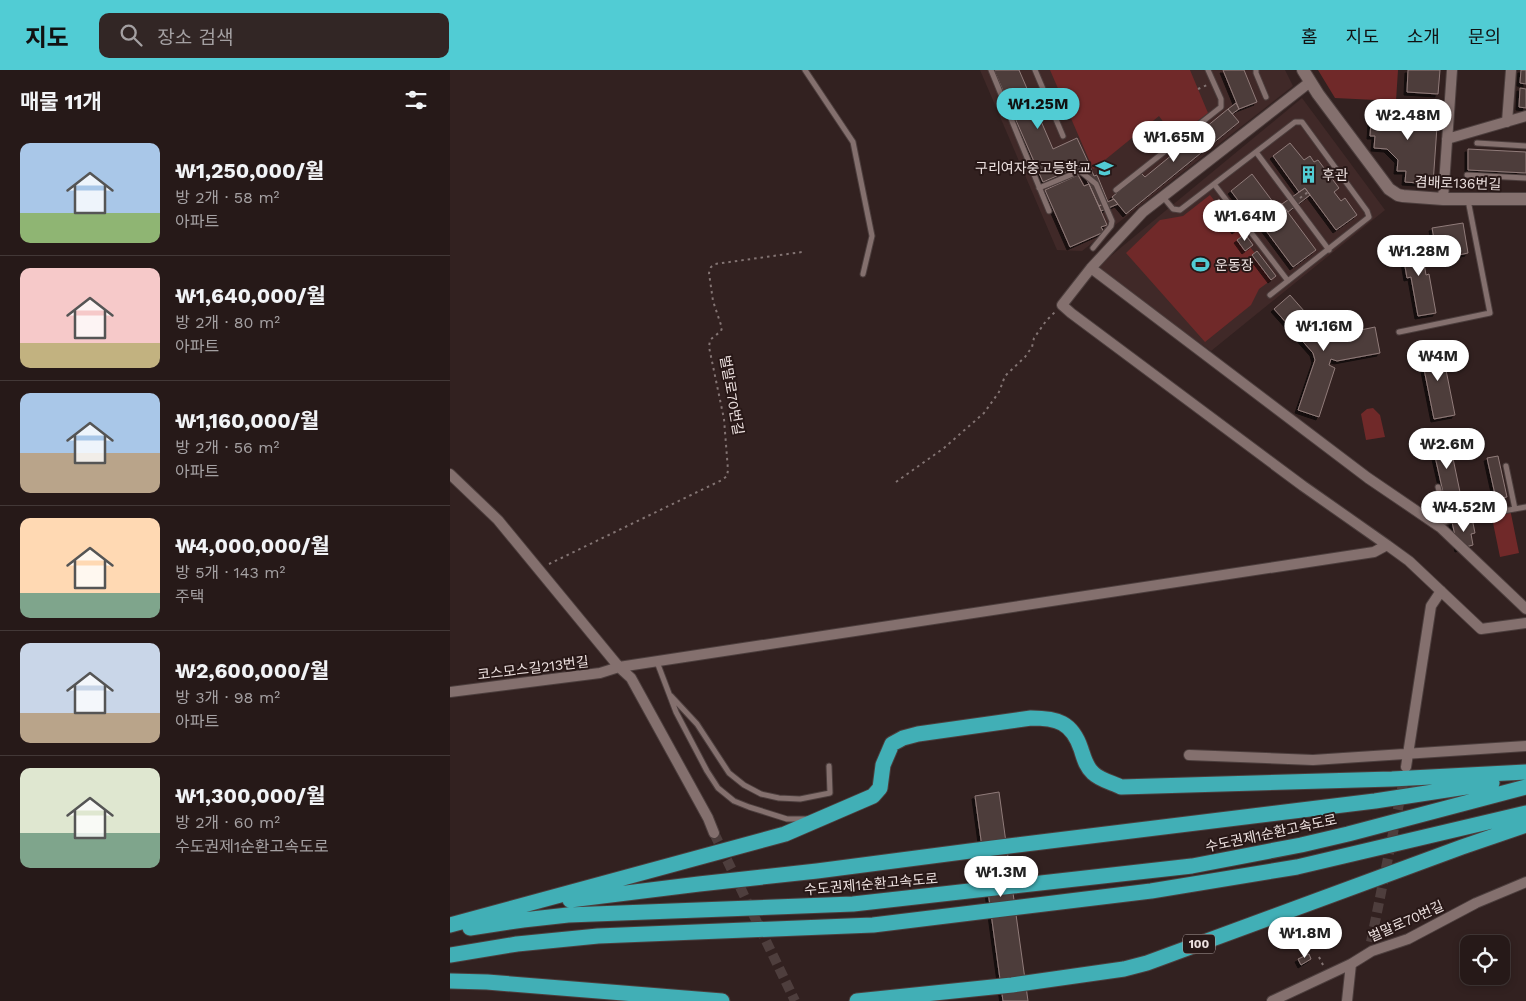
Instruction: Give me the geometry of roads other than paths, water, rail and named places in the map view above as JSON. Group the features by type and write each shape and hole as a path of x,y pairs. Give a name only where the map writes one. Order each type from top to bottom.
{"highway":[{"path":"450,928 785,834 873,796 880,788 883,765 892,744 903,738 918,734 1031,718 1048,718 1062,722 1077,737 1086,764 1094,774 1121,787 1382,780 1526,772"},
{"name":"수도권제1순환고속도로","path":"450,928 567,901 699,884 817,872 1003,846 1375,801 1526,778"},
{"name":"수도권제1순환고속도로","path":"450,928 568,915 853,904 1192,866 1339,836 1526,787"},
{"path":"450,955 517,944 598,936 873,925 1142,892 1297,867 1526,813"},
{"name":"100","path":"857,1001 1012,985 1124,969 1147,963 1526,825"},
{"path":"450,980 722,1001"}],"street":[{"name":"겸배로136번길","path":"1303,70 1389,189 1398,195 1443,199 1526,199"},
{"path":"1443,199 1452,70"},
{"path":"1507,122 1511,70"},
{"path":"1310,82 1143,212 1091,268 1062,304 1071,313 1296,480 1409,561 1480,629 1526,623"},
{"path":"1447,139 1526,116"},
{"path":"1091,268 1368,478 1443,524 1526,609"},
{"path":"450,474 498,520 619,667 631,678 708,818 714,833"},
{"name":"코스모스길213번길","path":"450,692 600,673 619,667 808,640 1176,581 1374,552 1387,545"},
{"path":"1406,767 1431,606 1441,591"},
{"path":"1188,755 1313,760 1526,746"},
{"name":"벌말로70번길","path":"1272,1001 1351,964 1371,947 1408,939 1476,903 1526,882"},
{"path":"1347,1001 1351,964"}],"lane":[{"path":"805,70 853,142 872,236 863,274"},
{"path":"991,70 1049,211"},
{"path":"1035,70 1063,136"},
{"path":"1116,190 1222,107 1221,99 1208,70"},
{"path":"1256,70 1266,97"},
{"path":"1163,197 1174,209 1180,210 1297,121 1302,122 1369,215 1368,219 1270,296"},
{"path":"1477,143 1526,146"},
{"path":"1256,152 1329,250"},
{"path":"1039,188 1080,171 1094,181 1112,224 1093,248"},
{"path":"1467,175 1526,178"},
{"path":"1214,184 1288,281"},
{"path":"1399,332 1490,313 1468,199"},
{"path":"1506,466 1515,509"},
{"path":"1438,487 1443,524 1526,507"},
{"path":"656,662 676,712 718,788 734,801 787,819 821,818"},
{"path":"669,693 697,724 729,773 744,785 761,794 779,798 800,799 830,793 830,766"}],"tunnel":[{"path":"1371,942 1405,774"},
{"path":"714,833 795,1001"}],"place":[{"name":"구리여자중고등학교","path":"1105,168"},
{"name":"후관","path":"1308,175"},
{"name":"운동장","path":"1201,265"}]}
